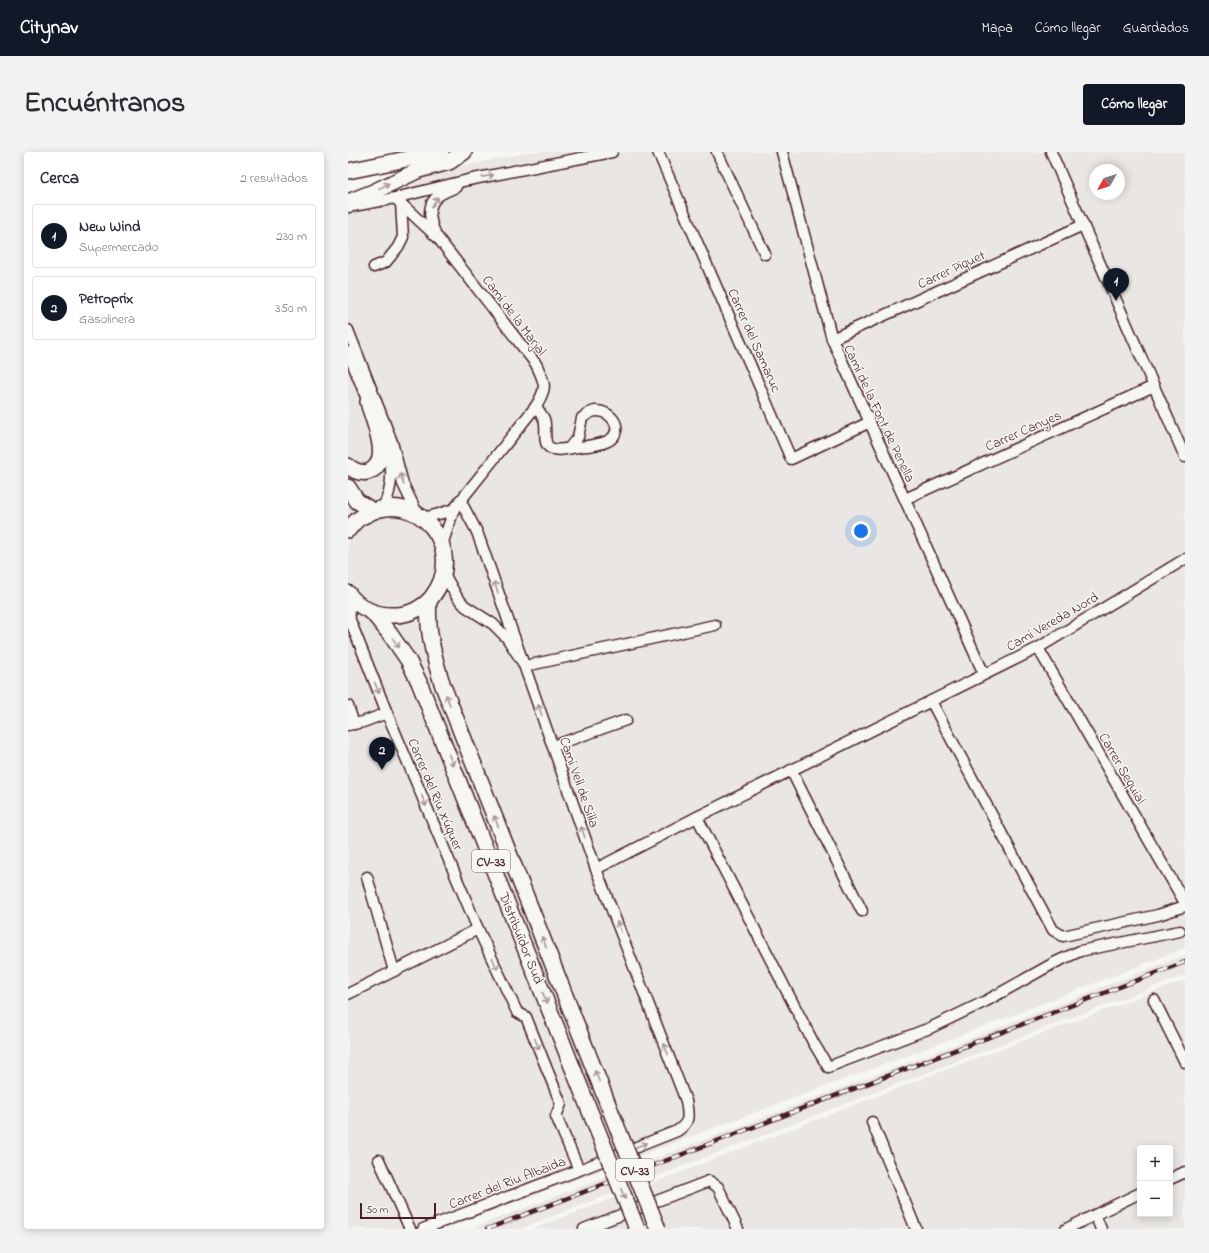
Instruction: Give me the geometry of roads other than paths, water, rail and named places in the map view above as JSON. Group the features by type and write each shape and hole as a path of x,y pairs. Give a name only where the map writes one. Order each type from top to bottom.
{"highway":[{"path":"348,171 442,152"},
{"path":"348,202 419,170 448,162 464,152"},
{"path":"348,466 358,472 365,473 370,471 379,462 380,444 368,402"},
{"path":"348,487 357,501 377,510"},
{"name":"CV-33","path":"350,596 361,607 372,612 387,616 402,615 416,610 429,601 438,589 444,574 445,560 442,545 434,530 420,516 400,509 377,510"},
{"path":"348,530 357,520 377,510"},
{"name":"Distribuïdor Sud","path":"429,601 428,611 430,639 443,686 658,1229"},
{"name":"Distribuïdor Sud","path":"372,612 408,660 419,682 637,1229"}],"street":[{"path":"348,207 398,201 468,180 612,152"},
{"name":"Carrer del Samaruc","path":"658,152 791,459 870,422"},
{"path":"717,152 765,254"},
{"name":"Camí de la Font de Penella","path":"782,152 832,339 984,674"},
{"path":"1051,152 1185,457"},
{"name":"Camí de la Marjal","path":"438,238 430,219 432,203 438,196 468,180"},
{"path":"374,267 386,262 398,247 403,237 398,201"},
{"name":"Camí de la Marjal","path":"398,201 438,238 536,364 544,382 543,394 536,406 454,509 442,545"},
{"name":"Carrer Piquet","path":"832,339 1083,225"},
{"name":"CV-33","path":"348,330 392,442 403,484 420,516"},
{"path":"348,352 385,439 390,459 391,485 386,501 377,510"},
{"name":"Carrer Canyes","path":"905,499 1154,386"},
{"path":"536,406 544,420 546,443 548,447 552,449 569,448 602,444 610,440 615,434 616,427 613,417 596,411 582,418 578,437 569,448"},
{"name":"Camí Vell de Silla","path":"460,500 477,532 596,869 686,1100 688,1118 684,1127 579,1170"},
{"path":"420,516 439,514 454,509"},
{"name":"Camí Vereda Nord","path":"791,770 1038,648 1185,559"},
{"path":"444,574 457,598 465,606 493,624 507,638 525,666 715,625"},
{"name":"Carrer del Riu Xúquer","path":"350,596 350,620 387,713 478,929 518,1012 526,1017 561,1104 556,1116 579,1170"},
{"name":"Carrer Sequial","path":"1038,648 1185,905"},
{"path":"931,701 1053,930 1062,936 1158,915 1185,905"},
{"path":"348,706 351,725 387,713"},
{"path":"553,746 626,720"},
{"path":"596,869 791,770 862,911"},
{"path":"698,817 813,1042 828,1067 930,1028 986,1001 1054,963 1080,951 1180,931"},
{"path":"367,877 394,971"},
{"path":"348,994 478,929"},
{"path":"1154,1000 1185,1062"},
{"path":"872,1122 916,1229"},
{"path":"379,1160 410,1229"},
{"name":"Carrer del Riu Albaida","path":"423,1229 579,1170"},
{"path":"1173,1178 1185,1172"},
{"path":"584,1229 599,1226 709,1181 718,1187 738,1229"},
{"path":"1066,1229 1137,1194"},
{"path":"1095,1215 1101,1229"}],"railway":[{"path":"487,1229 1185,962"}],"place":[{"name":"New Wind","path":"1116,301"},
{"name":"Petroprix","path":"382,770"}]}
